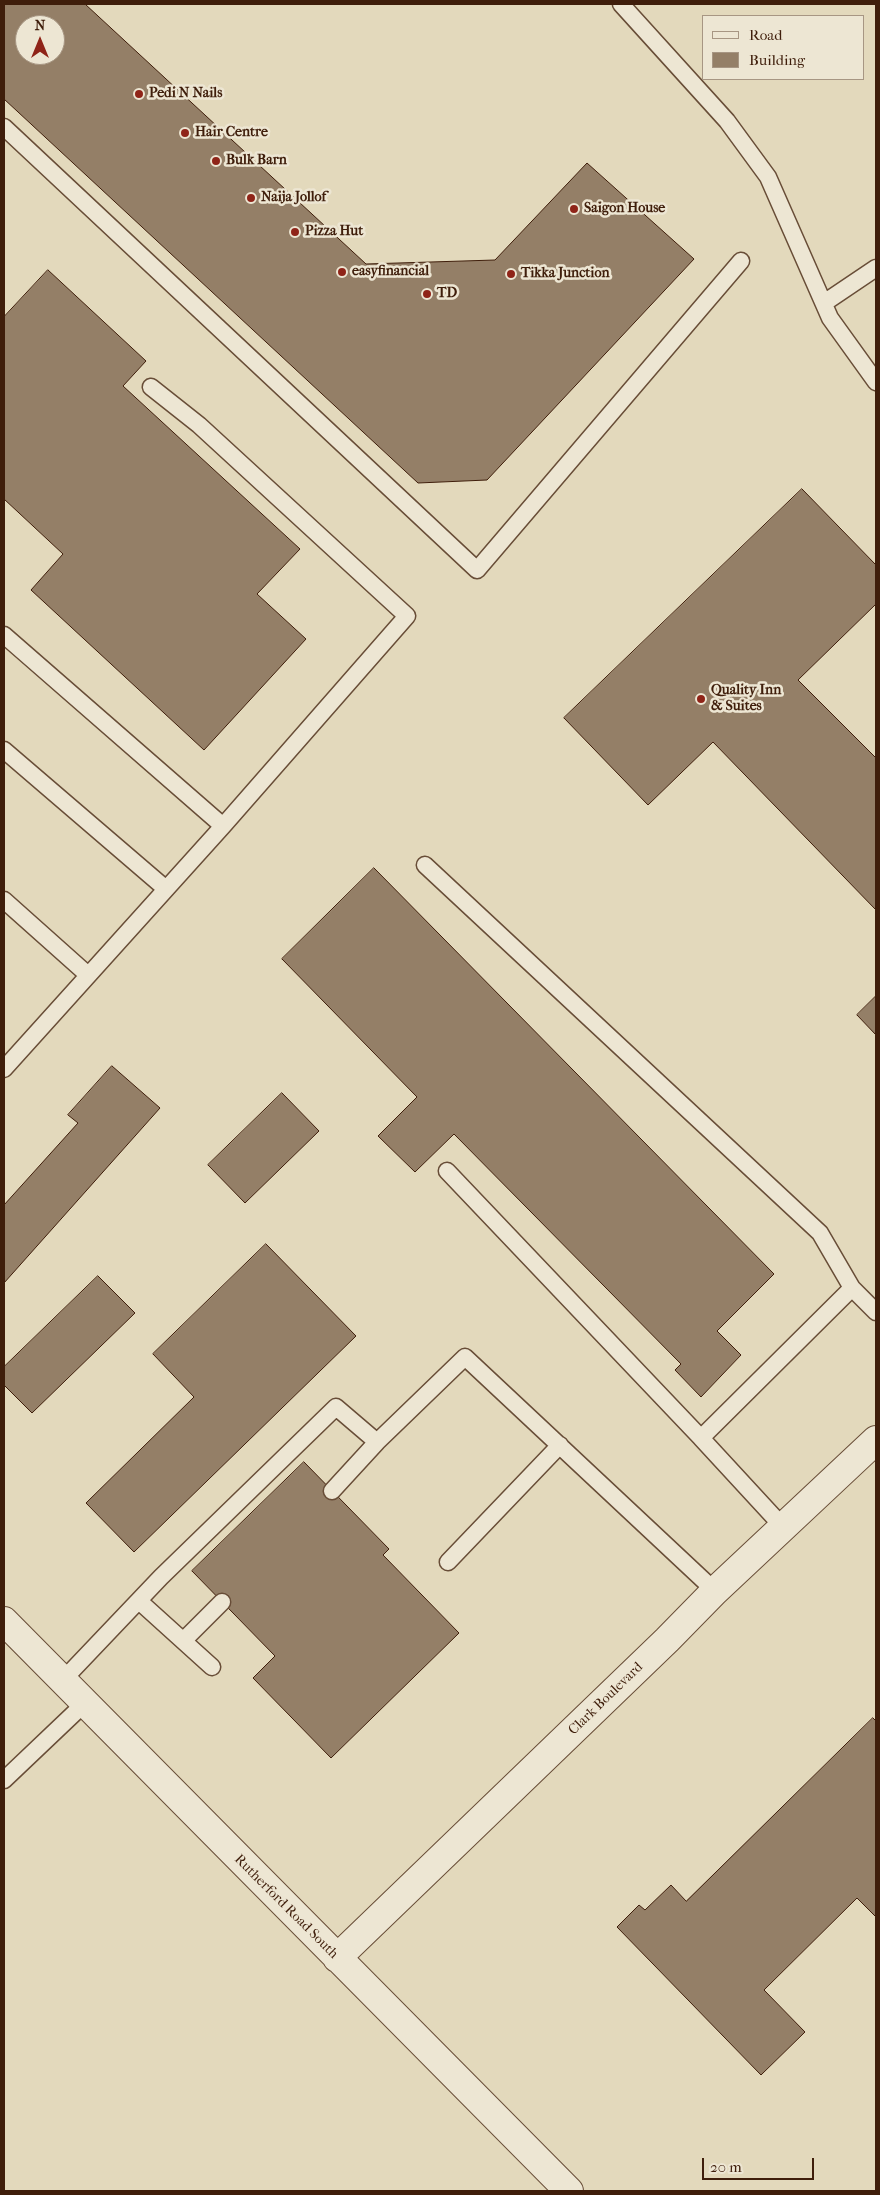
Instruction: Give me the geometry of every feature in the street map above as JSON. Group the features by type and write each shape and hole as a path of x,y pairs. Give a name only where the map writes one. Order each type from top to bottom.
{"street":[{"name":"Clark Boulevard","path":"337,1958 667,1640 715,1591 875,1443"},
{"name":"Rutherford Road South","path":"4,1621 569,2191"}],"lane":[{"path":"621,4 727,121 768,176 830,318 876,382"},
{"path":"4,127 476,570 741,261"},
{"path":"824,303 876,268"},
{"path":"4,1069 223,826 407,616 200,426 151,387"},
{"path":"4,635 223,826"},
{"path":"4,750 166,889"},
{"path":"425,865 820,1233 852,1288 876,1312"},
{"path":"4,900 88,975"},
{"path":"447,1171 784,1528"},
{"path":"701,1438 852,1288"},
{"path":"332,1491 377,1442 465,1357 715,1591"},
{"path":"63,1680 161,1577 336,1408 377,1442"},
{"path":"448,1562 560,1445"},
{"path":"139,1601 212,1667"},
{"path":"184,1640 222,1602"},
{"path":"4,1780 85,1704"}],"building":[{"path":"4,4 85,4 366,264 495,260 587,163 694,259 487,480 418,483 4,99"},
{"path":"48,270 146,361 123,386 300,549 257,594 306,639 204,750 31,590 63,554 4,499 4,317"},
{"name":"Quality Inn & Suites","path":"802,489 876,565 876,604 798,680 876,758 876,910 713,742 648,805 564,718"},
{"path":"374,868 774,1274 717,1331 741,1355 701,1397 675,1370 681,1364 454,1134 415,1172 378,1136 417,1097 282,959"},
{"path":"876,996 876,1035 857,1015"},
{"path":"112,1066 160,1108 4,1283 4,1205 78,1123 68,1115"},
{"path":"282,1093 319,1131 245,1203 208,1165"},
{"path":"266,1244 356,1336 134,1552 86,1503 194,1397 153,1354"},
{"path":"98,1276 135,1313 32,1413 4,1385 4,1367"},
{"path":"304,1462 389,1549 383,1555 459,1633 331,1758 253,1678 275,1656 192,1571"},
{"path":"873,1718 876,1721 876,1917 857,1898 764,1990 805,2032 761,2075 617,1927 639,1905 645,1910 671,1885 686,1901"}],"place":[{"name":"Pedi N Nails","path":"139,94"},
{"name":"Hair Centre","path":"185,133"},
{"name":"Bulk Barn","path":"216,161"},
{"name":"Naija Jollof","path":"251,198"},
{"name":"Saigon House","path":"574,209"},
{"name":"Pizza Hut","path":"295,232"},
{"name":"easyfinancial","path":"342,272"},
{"name":"Tikka Junction","path":"511,274"},
{"name":"TD","path":"427,294"},
{"name":"Quality Inn & Suites","path":"701,699"}]}
